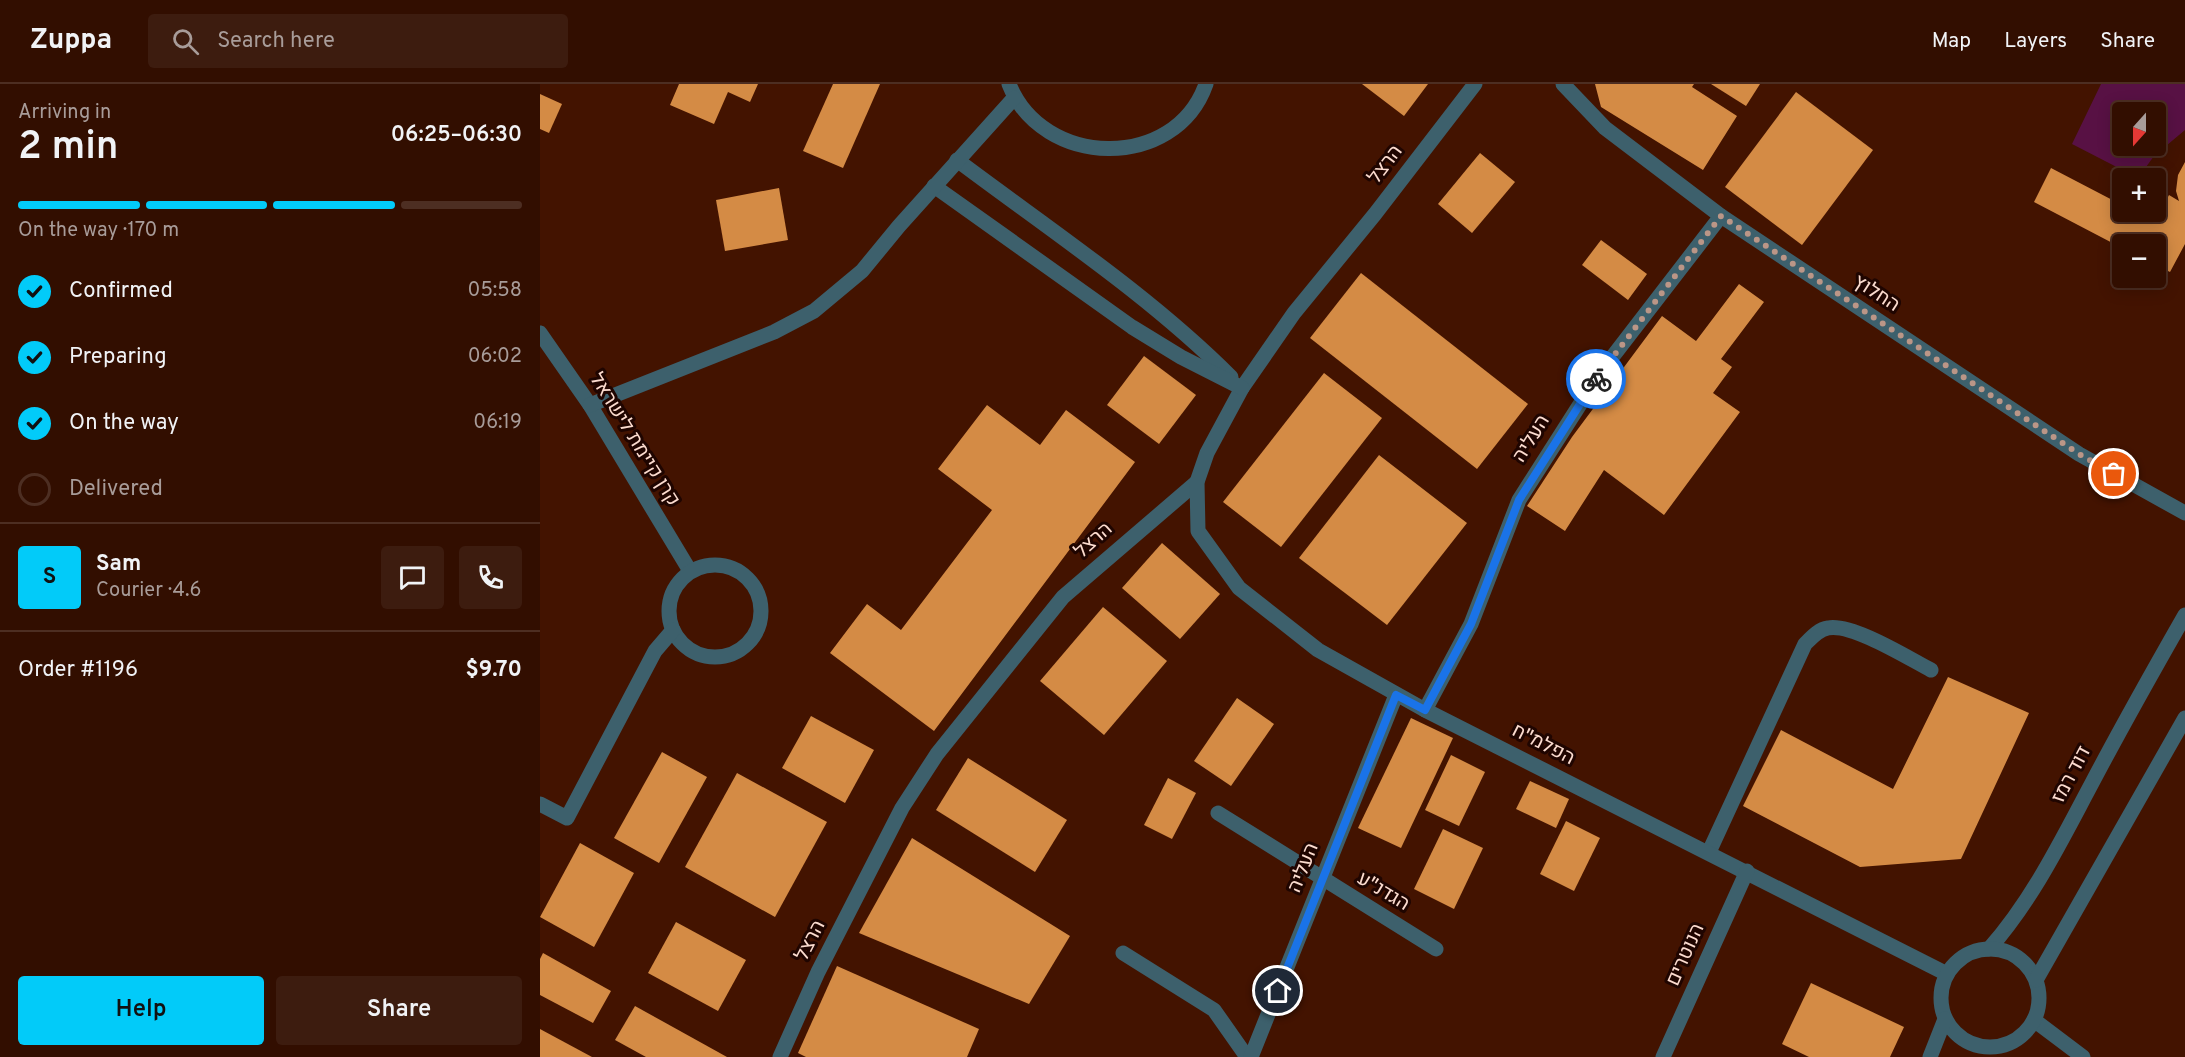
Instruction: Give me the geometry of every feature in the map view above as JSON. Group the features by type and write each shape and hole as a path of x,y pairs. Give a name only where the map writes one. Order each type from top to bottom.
{"street":[{"path":"590,405 774,332 814,311 862,272 1012,91 1039,126 1047,131 1072,144 1109,150 1146,144 1178,124 1202,95 1206,84"},
{"name":"הרצל","path":"780,1057 818,972 902,808 937,754 1063,597 1197,482 1207,453 1242,388 1294,313 1376,214 1474,84"},
{"name":"החלוץ","path":"1563,84 1605,128 1721,216 2079,454 2185,513"},
{"path":"957,160 1140,298 1201,347 1242,388"},
{"path":"934,186 1132,327 1181,357 1242,388"},
{"name":"העליה","path":"1425,710 1471,624 1519,500 1600,373 1721,216"},
{"name":"קרן קיימת לישראל","path":"540,333 590,405 690,571"},
{"name":"הפלמ\"ח","path":"1197,482 1198,531 1239,588 1318,650 1425,710 1947,974"},
{"path":"720,564 735,569 748,578 757,590 761,605 761,621 755,635 746,646 733,653 720,657 692,651 681,642 673,630 669,617 672,591 690,571 704,565 720,564"},
{"name":"דוד רמז","path":"1989,949 2014,921 2035,889 2185,615"},
{"path":"1709,852 1805,644 1814,635 1827,628 1846,628 1931,670"},
{"path":"540,804 567,818 656,651 673,630"},
{"name":"העליה","path":"1249,1057 1396,695"},
{"path":"2036,980 2185,718"},
{"name":"הגדנ\"ע","path":"1218,813 1436,949"},
{"name":"הנוטרים","path":"1663,1057 1747,871"},
{"path":"1989,949 2002,950 2016,957 2028,967 2036,980 2038,1007 2034,1020 2025,1033 1993,1052 1967,1042 1954,1032 1945,1019 1941,996 1947,974 1965,956 1989,949"},
{"path":"1124,954 1214,1010 1249,1057"},
{"path":"1930,1057 1945,1019"},
{"path":"2034,1020 2083,1057"}],"shaded area":[{"path":"2101,84 2185,84 2185,130 2166,146 2166,102 2112,102 2112,156 2154,156 2145,168 2119,168 2072,144"}],"building":[{"path":"679,84 758,84 750,102 728,92 714,124 670,105"},
{"path":"833,84 880,84 843,168 803,151"},
{"path":"1362,84 1428,84 1404,116"},
{"path":"1595,84 1694,84 1692,87 1737,116 1703,170 1601,107"},
{"path":"1711,84 1760,84 1746,106"},
{"path":"1796,92 1873,150 1802,245 1725,187"},
{"path":"540,94 562,104 549,133 540,129"},
{"path":"1480,153 1515,182 1472,233 1438,204"},
{"path":"2185,162 2185,244 2170,272 2166,270 2166,234 2112,234 2112,243 2034,202 2051,168 2112,200 2112,222 2166,222 2166,201 2169,195 2179,201 2176,191 2178,175"},
{"path":"779,188 788,240 725,251 716,200"},
{"path":"1601,240 1647,274 1628,300 1582,265"},
{"path":"1361,273 1528,404 1477,469 1310,338"},
{"path":"1739,284 1764,302 1721,359 1732,367 1713,393 1740,412 1664,515 1604,470 1565,531 1527,506 1572,437 1662,316 1696,341"},
{"path":"1144,356 1196,395 1159,444 1107,405"},
{"path":"1324,373 1382,418 1281,547 1223,502"},
{"path":"987,405 1040,445 1066,410 1135,462 934,731 830,653 867,604 901,630 992,510 938,469"},
{"path":"1379,455 1467,523 1387,625 1299,558"},
{"path":"1162,543 1220,594 1180,639 1122,588"},
{"path":"1103,607 1167,661 1104,735 1040,681"},
{"path":"1948,677 2029,713 1961,859 1860,867 1743,806 1781,730 1893,789"},
{"path":"1237,698 1274,724 1231,786 1194,761"},
{"path":"811,716 874,750 845,803 782,768"},
{"path":"1411,718 1453,738 1401,848 1358,828"},
{"path":"662,752 707,777 659,863 614,838"},
{"path":"1451,755 1485,772 1459,826 1425,810"},
{"path":"968,758 1067,820 1035,872 936,810"},
{"path":"737,773 827,822 775,917 685,867"},
{"path":"1168,778 1196,793 1172,839 1144,825"},
{"path":"1530,781 1569,799 1556,828 1516,809"},
{"path":"1566,821 1600,838 1574,891 1540,874"},
{"path":"1443,829 1483,848 1454,909 1414,889"},
{"path":"912,838 1070,936 1029,1004 859,933"},
{"path":"580,843 634,873 594,947 540,917"},
{"path":"676,922 746,960 718,1011 648,973"},
{"path":"543,953 611,991 593,1023 540,995 540,959"},
{"path":"837,966 979,1029 967,1057 806,1057 798,1053"},
{"path":"1811,983 1904,1027 1890,1057 1809,1057 1782,1044"},
{"path":"635,1006 727,1057 646,1057 615,1040"},
{"path":"540,1029 592,1057 540,1057"}],"way so far":[{"path":"1596,379 1721,216 2079,454 2114,474"}],"route":[{"path":"1278,991 1396,695 1425,710 1471,624 1519,500 1596,379"}]}
